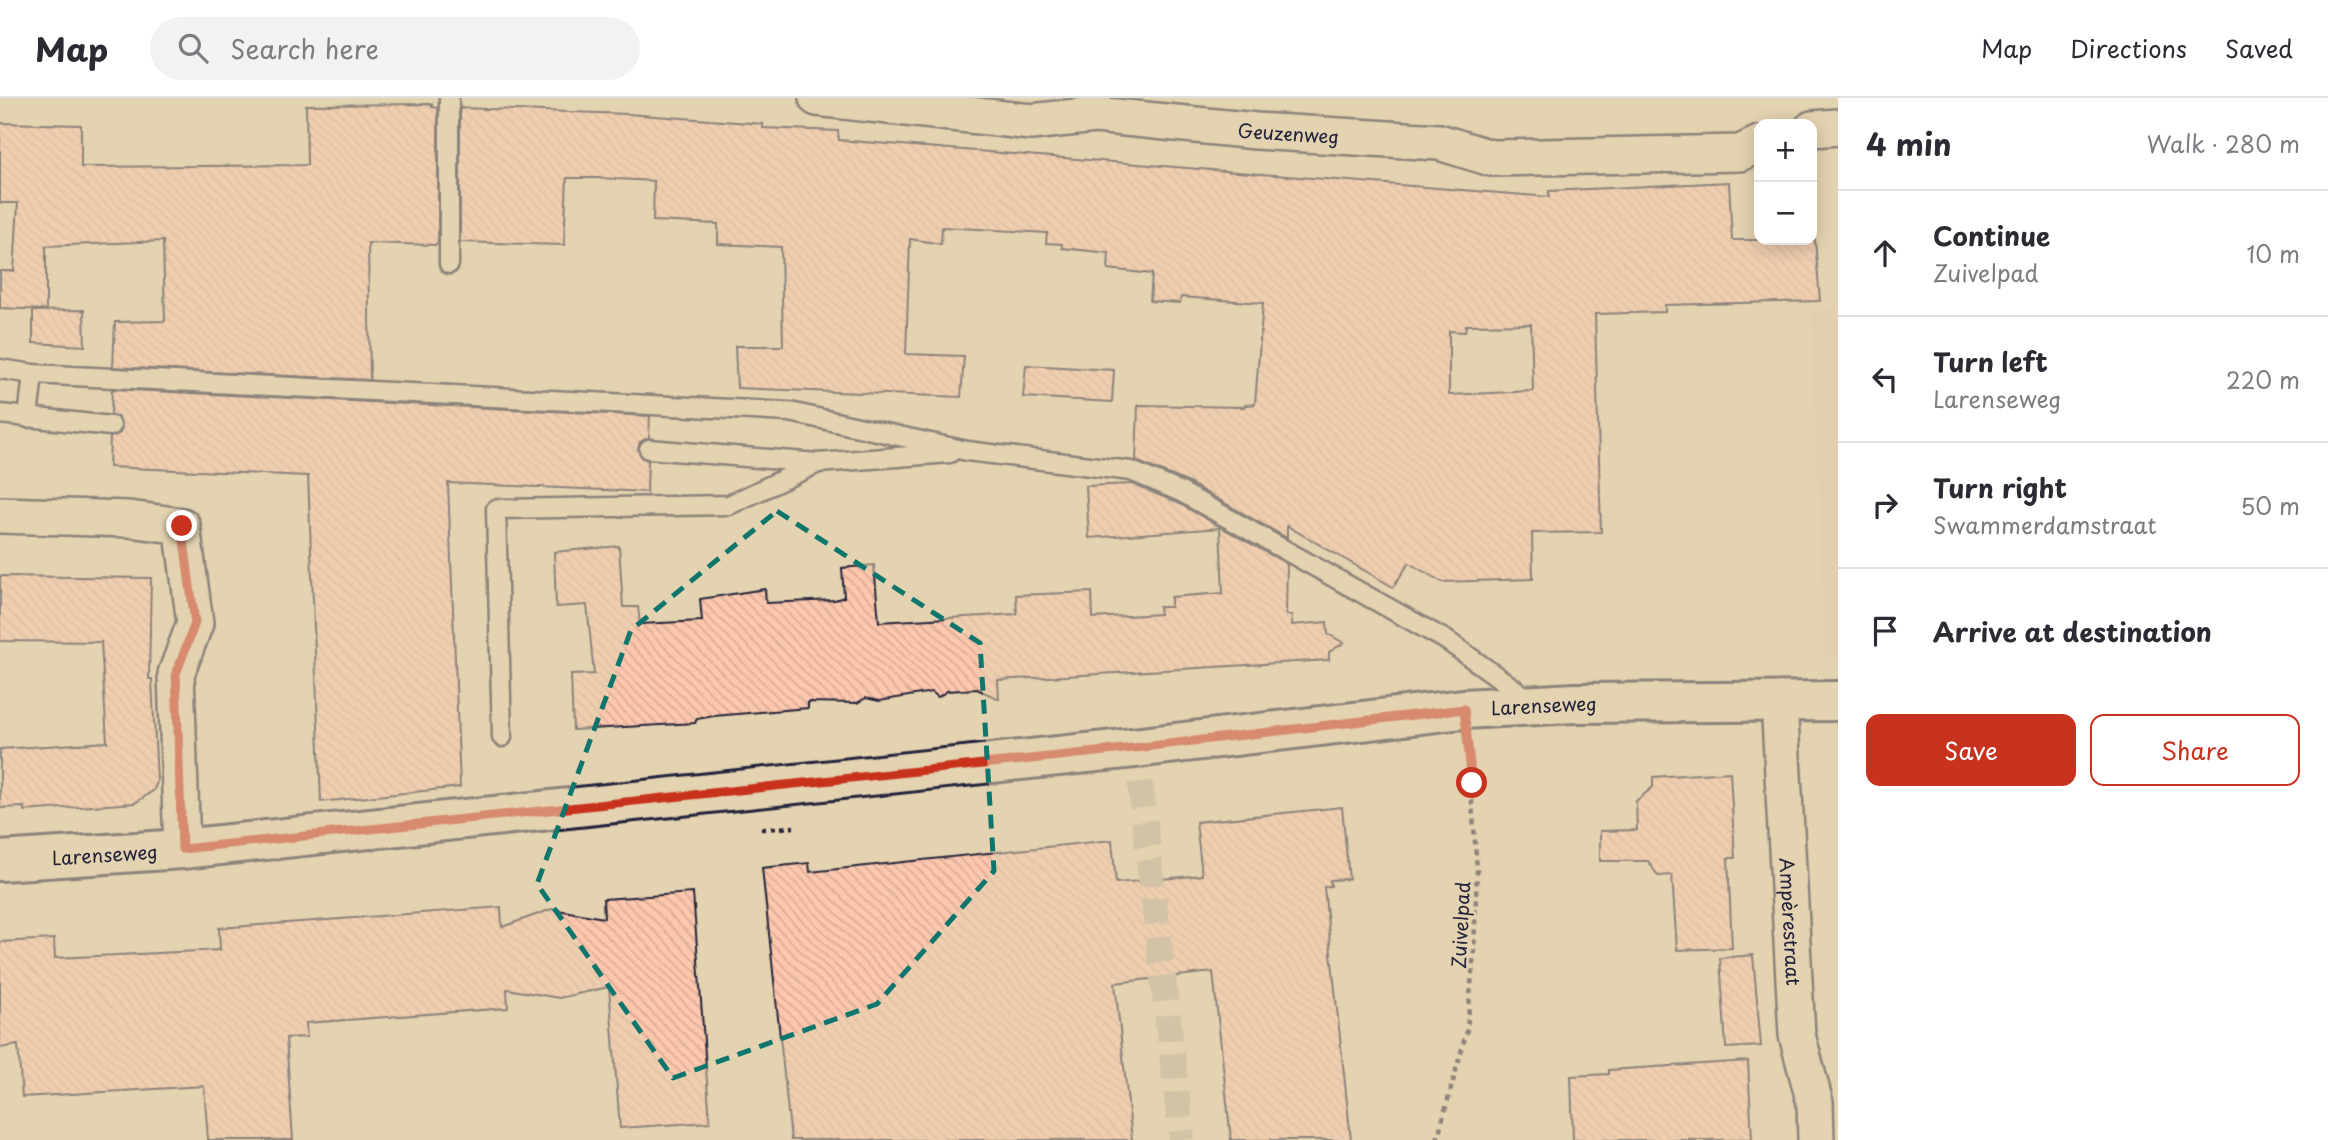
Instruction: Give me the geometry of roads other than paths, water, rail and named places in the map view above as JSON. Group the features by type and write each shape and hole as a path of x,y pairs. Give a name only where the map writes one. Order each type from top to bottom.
{"street":[{"name":"Geuzenweg","path":"817,98 1031,122 1095,115 1256,131 1438,142 1492,158 1740,153 1754,146"},
{"path":"1817,129 1838,127"},
{"path":"0,514 129,519 182,526 195,623 176,674 182,849"},
{"name":"Ampèrestraat","path":"1779,700 1797,1035 1815,1103 1816,1140"},
{"name":"Larenseweg","path":"0,861 182,849 1464,709 1535,705 1838,701"}],"lane":[{"path":"449,98 449,264"},
{"path":"0,369 33,374 790,412 967,451 1131,471 1181,492 1446,640 1535,705"},
{"path":"28,418 33,374"},
{"path":"0,414 111,426"},
{"path":"649,449 818,463 967,451"},
{"path":"502,737 496,509 729,505 818,463"}],"tunnel":[{"path":"1140,782 1182,1140"}]}
